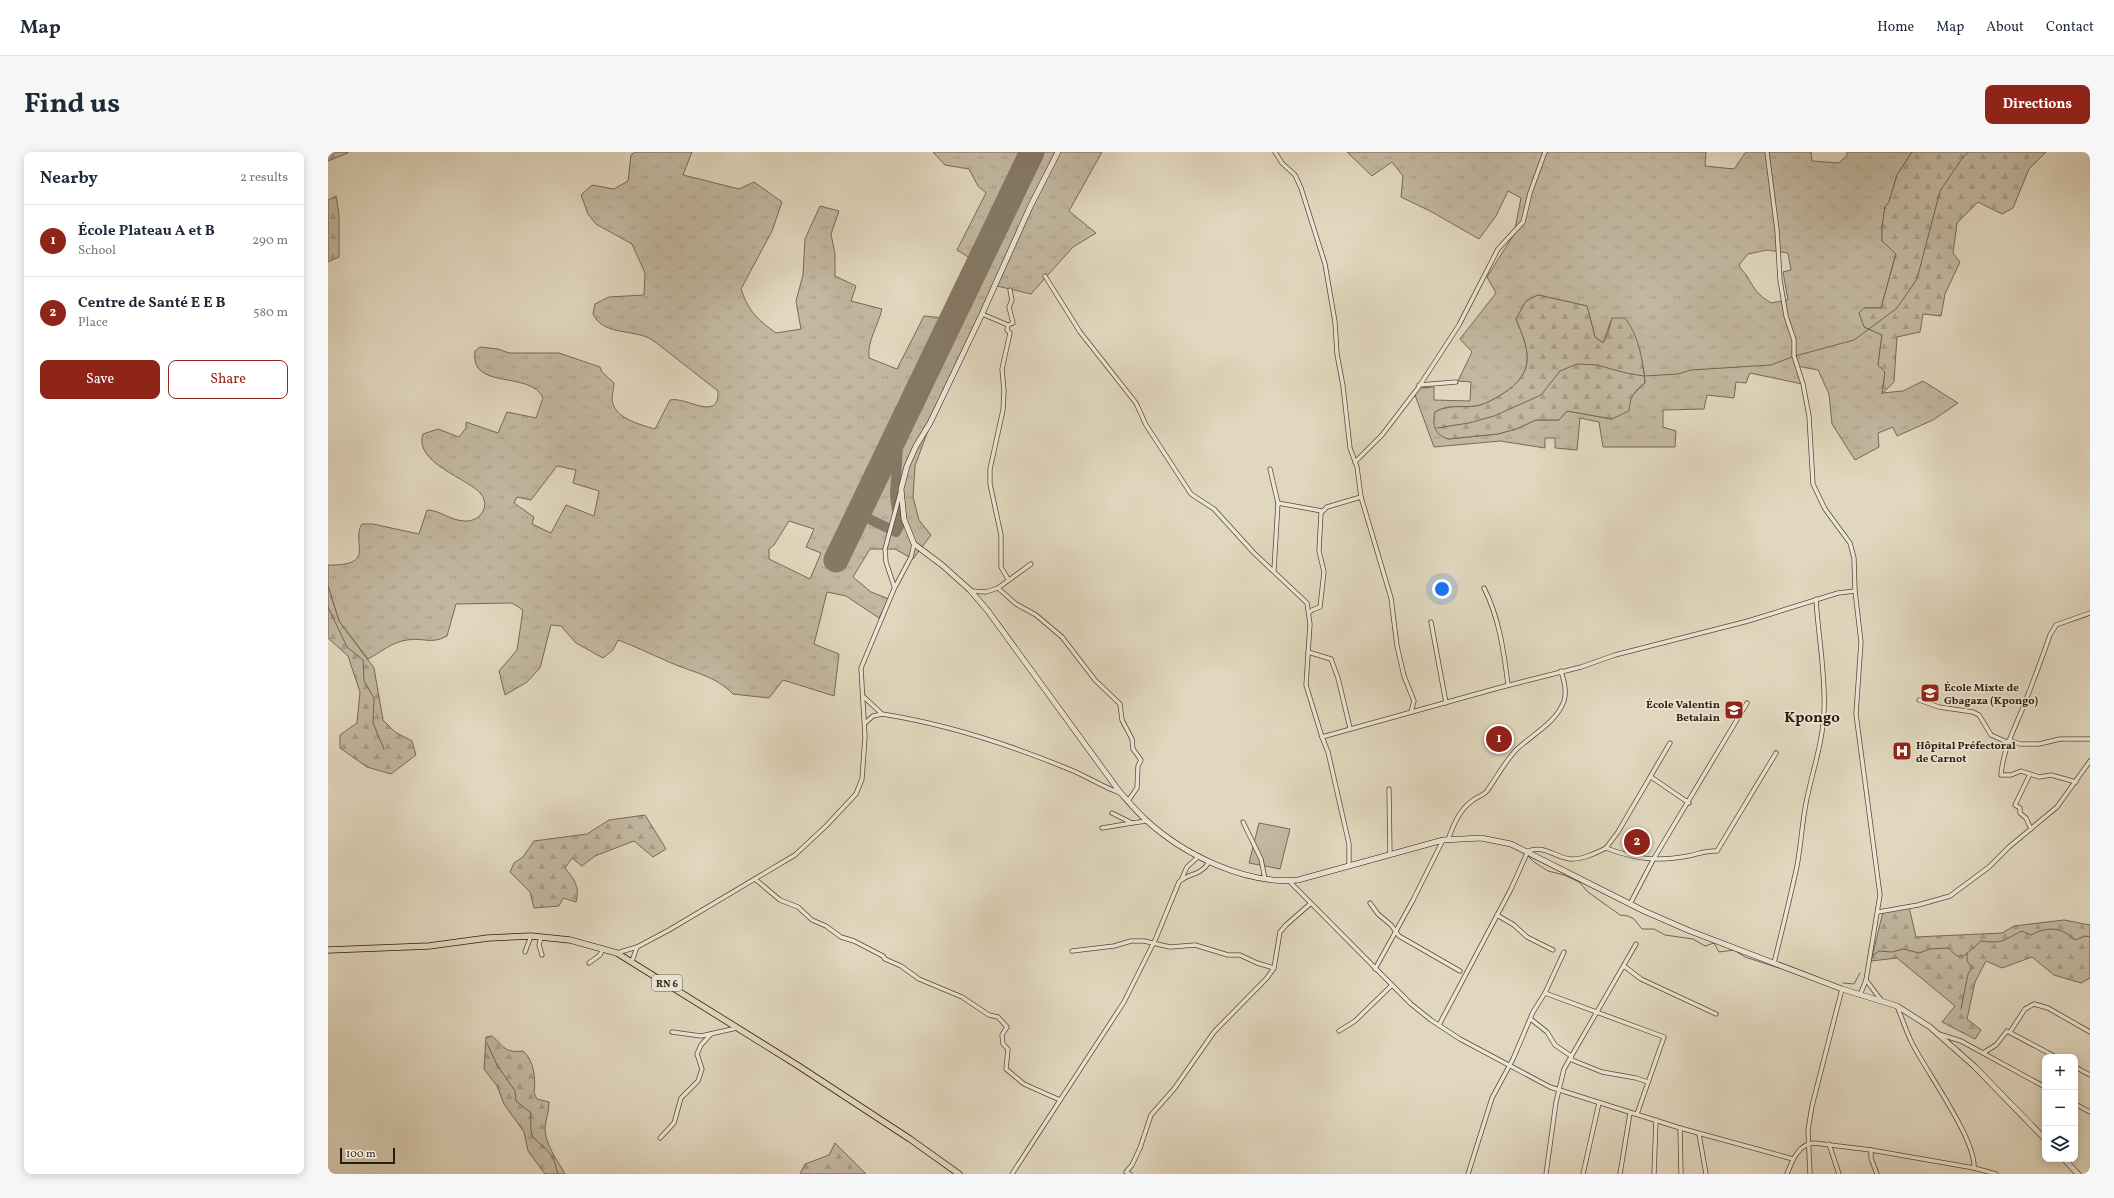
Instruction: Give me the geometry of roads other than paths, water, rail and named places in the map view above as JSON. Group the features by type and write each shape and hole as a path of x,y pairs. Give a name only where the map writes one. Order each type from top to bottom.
{"main road":[{"path":"1058,152 1027,214 982,314 930,423 916,446 907,466 901,489 904,519 914,544 942,564 971,591 988,611 1121,794 1147,821 1209,862 1239,874 1265,879 1289,881 1326,873 1445,840 1481,838 1497,840 1527,853 1630,904 1696,933 1842,989 1897,1006 1937,1033 1974,1066 2042,1136"},
{"name":"RN 6","path":"328,950 429,946 488,938 531,936 570,940 617,953 835,1089 960,1174"},
{"path":"2067,1162 2078,1174"}],"street":[{"path":"1275,152 1282,163 1295,174 1301,188 1325,264 1335,322 1337,354 1343,386 1350,448 1355,462 1361,497 1391,598 1397,646 1404,676 1414,701 1411,712"},
{"path":"1355,462 1382,435 1419,386 1459,325 1498,249 1523,222 1530,193 1545,152"},
{"path":"1767,152 1777,230 1780,280 1786,316 1794,340 1794,356 1803,384 1809,416 1813,484 1825,509 1850,543 1854,558 1855,591 1861,642 1856,714 1880,885 1878,912 1868,957 1866,980 1860,995"},
{"path":"1045,276 1080,332 1136,402 1146,425 1191,494 1214,509 1254,553 1274,570 1287,587 1304,599 1309,613 1310,624 1306,685 1322,738 1328,752 1349,844 1349,866"},
{"path":"1008,325 1013,323 1009,307 1012,300 1010,290"},
{"path":"982,314 1008,325"},
{"path":"1008,325 1007,330 1010,333 1002,369 1004,391 1003,410 990,469 990,484 1001,535 1001,567 1008,579"},
{"path":"1419,386 1456,382"},
{"path":"1270,469 1278,503 1274,570"},
{"path":"894,589 895,583 886,562 884,549 901,489"},
{"path":"1309,613 1312,610 1320,608 1323,586 1324,572 1319,551 1322,511 1327,506 1361,497"},
{"path":"1278,503 1322,511"},
{"path":"617,953 637,947 755,879 795,854 826,826 856,794 862,779 865,723 861,675 864,658 894,589 911,557 914,544"},
{"path":"971,591 986,592 998,588 1008,579 1031,564"},
{"path":"998,588 1016,604 1036,615 1062,637 1094,680 1120,704 1123,723 1132,739 1133,749 1141,760 1138,766 1137,788 1128,801"},
{"path":"1484,588 1496,618 1505,660 1508,685"},
{"path":"1322,738 1350,728 1748,621 1816,599 1838,593 1855,591"},
{"path":"1774,963 1797,864 1806,803 1817,762 1822,732 1824,710 1823,671 1819,646 1816,599"},
{"path":"2076,782 2051,775 2039,777 2021,772 2011,775 2001,775 2008,741 2024,704 2050,635 2056,625 2090,613"},
{"path":"1431,622 1446,703"},
{"path":"1308,652 1331,659 1338,678 1350,728"},
{"path":"1375,969 1394,931 1413,900 1454,823 1463,810 1473,800 1486,793 1496,776 1514,752 1544,727 1560,709 1565,694 1561,671"},
{"path":"863,696 882,714"},
{"path":"1919,700 1939,706 1973,712 1979,715 1991,735 2020,744 2039,744 2060,739 2090,740"},
{"path":"1630,904 1654,860 1748,703"},
{"path":"865,723 873,716 882,714 936,725 1011,748 1070,770 1121,794"},
{"path":"1439,1025 1497,915 1527,853 1542,849 1570,858 1595,854 1606,848 1618,832 1670,743"},
{"path":"1606,848 1630,857 1654,860 1689,856 1701,851 1717,851 1776,753"},
{"path":"1878,912 1918,905 1950,896 1989,867 2057,808 2090,761"},
{"path":"2030,774 2014,805 2020,808 2020,813 2026,818 2031,829"},
{"path":"1651,777 1689,803"},
{"path":"1389,789 1390,855"},
{"path":"1112,813 1132,822"},
{"path":"1102,828 1132,822 1147,821"},
{"path":"1243,822 1261,859 1265,879"},
{"path":"1012,1174 1124,1002 1153,942 1179,882 1187,867 1199,856"},
{"path":"1182,878 1192,876 1201,871 1209,862"},
{"path":"755,879 775,896 798,908 812,920 826,926 841,937 860,944 919,978 962,997 989,1014 1001,1019 1007,1027 1002,1038 1003,1044 1008,1049 1006,1069 1024,1084 1060,1100"},
{"path":"1289,881 1310,904 1411,1004 1439,1025 1508,1065 1558,1090 1699,1134 1793,1159"},
{"path":"1370,903 1394,931 1439,960 1460,971"},
{"path":"1130,1174 1126,1172 1140,1148 1151,1115 1174,1088 1214,1032 1246,1002 1274,968 1280,932 1286,924 1310,904"},
{"path":"1497,915 1514,925 1526,937 1553,950"},
{"path":"524,952 531,936"},
{"path":"541,937 539,945 542,955"},
{"path":"1072,951 1114,946 1131,941 1153,942 1170,947 1195,946 1228,955 1240,956 1257,964 1274,968"},
{"path":"1546,1174 1558,1090 1564,1069 1636,944"},
{"path":"632,961 637,947"},
{"path":"589,963 600,955 602,948"},
{"path":"1468,1174 1486,1114 1508,1065 1532,1020 1540,1000 1545,993 1564,952"},
{"path":"1624,966 1641,978 1716,1014"},
{"path":"1866,980 1881,1000"},
{"path":"1340,1031 1355,1021 1392,985"},
{"path":"1810,1174 1808,1143 1812,1106 1842,989"},
{"path":"1545,993 1664,1038 1637,1114"},
{"path":"1983,1053 1996,1045 2006,1032 2010,1032 2025,1009 2034,1004 2048,1008 2090,1032"},
{"path":"1897,1006 1913,1043 1930,1071 1972,1150 1974,1168"},
{"path":"1532,1020 1547,1032 1555,1045 1571,1056 1572,1060 1602,1072 1636,1078 1648,1082"},
{"path":"672,1032 701,1036 738,1028"},
{"path":"2010,1032 2050,1054"},
{"path":"1937,1033 1961,1041 2042,1086"},
{"path":"660,1138 674,1123 681,1098 698,1081 702,1069 697,1054 701,1045 711,1034"},
{"path":"2078,1069 2090,1075"},
{"path":"1583,1174 1599,1103"},
{"path":"2078,1106 2090,1112"},
{"path":"1620,1174 1630,1113"},
{"path":"1654,1174 1656,1120"},
{"path":"1680,1128 1681,1174"},
{"path":"1699,1134 1706,1174"},
{"path":"1787,1174 1793,1159 1799,1150 1808,1143 1829,1144 1871,1150 1974,1168 1996,1174"},
{"path":"1829,1144 1839,1174"},
{"path":"1871,1150 1871,1158 1877,1174"}],"waterway":[{"path":"1795,356 1854,340 1897,308 1917,279 1940,191 1963,157 1969,152"},
{"path":"1437,428 1469,423 1494,416 1541,395 1560,371 1577,364 1597,365 1644,376 1678,374 1691,370 1771,365 1792,357"},
{"path":"328,607 347,647 363,660 364,681 374,698 373,723 384,749"},
{"path":"1528,856 1548,871 1564,875 1579,882 1588,892 1620,915 1628,916 1634,919 1642,929 1654,929 1665,935 1693,939 1705,946 1714,943 1719,952 1734,950 1745,957 1782,969"},
{"path":"1872,956 1879,951 1892,952 1903,949 1919,953 1930,949 1948,948 1957,956 1964,956 1981,941 1999,942 2022,931 2031,935 2043,930 2054,929 2065,932 2075,940 2085,936 2090,937"},
{"path":"1961,1009 1968,974 1972,968 1967,961 1967,953"},
{"path":"1785,970 1812,980"},
{"path":"1843,983 1854,984 1860,973"},
{"path":"487,1043 497,1065 515,1091 516,1101 531,1113 531,1131 533,1136 552,1156 558,1174"}],"place":[{"name":"École Mixte de Gbagaza (Kpongo)","path":"1930,693"},
{"name":"École Valentin Betalain","path":"1734,710"},
{"name":"École Plateau A et B","path":"1499,739"},
{"name":"Hôpital Préfectoral de Carnot","path":"1902,751"},
{"name":"Centre de Santé E E B","path":"1637,842"}],"district":[{"name":"Kpongo","path":"1812,717"}]}
